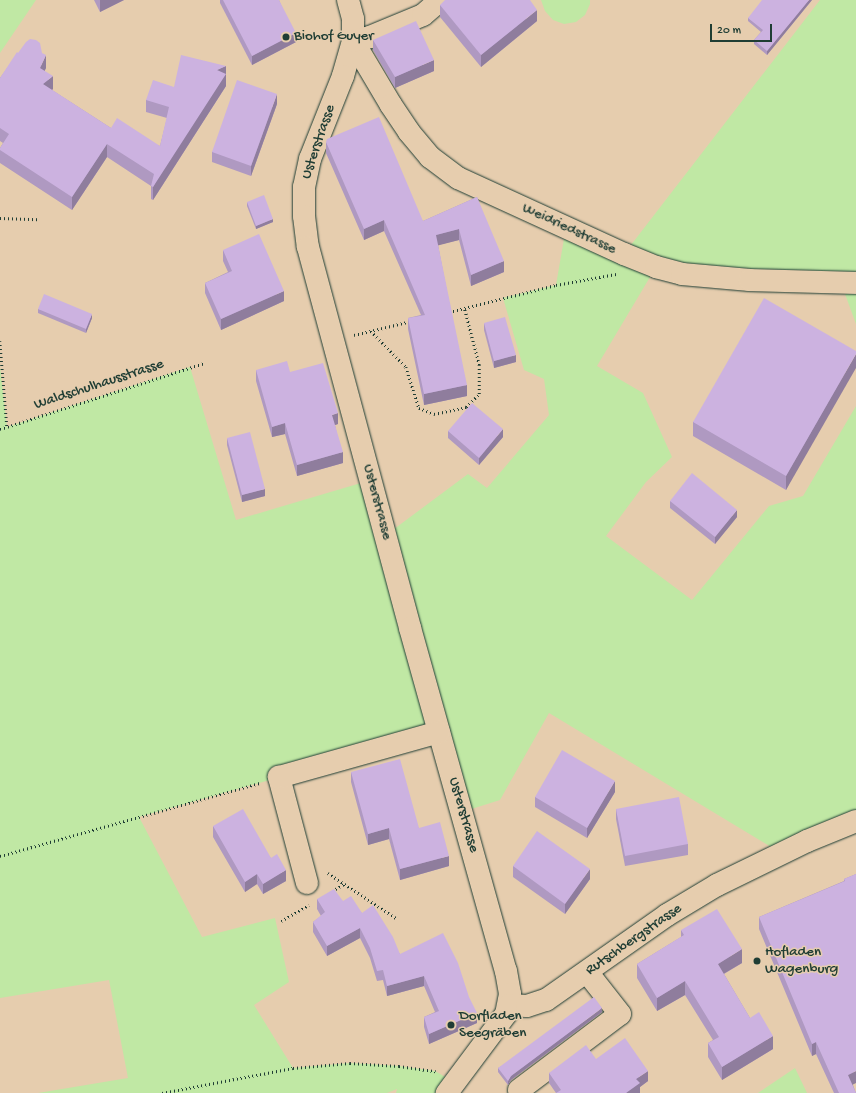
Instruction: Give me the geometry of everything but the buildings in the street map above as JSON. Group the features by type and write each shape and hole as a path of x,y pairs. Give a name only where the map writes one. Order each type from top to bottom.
{"street":[{"name":"Usterstrasse","path":"348,0 353,19 353,41 342,76 310,160 304,187 304,216 308,247 439,732 506,971 510,994 509,1005"},
{"path":"353,41 370,37 423,16 440,0"},
{"name":"Weidriedstrasse","path":"353,41 409,132 430,157 458,178 624,254 656,267 682,274 750,280 856,283"},
{"path":"307,883 279,777 439,732"},
{"name":"Rutschbergstrasse","path":"509,1005 536,1004 556,994 667,915 717,885 807,841 856,820"},
{"path":"519,1090 620,1014 587,972"},
{"path":"450,1087 499,1026 509,1005"}],"path":[{"path":"0,218 38,219"},
{"path":"448,312 556,285 617,274"},
{"path":"371,331 406,367 419,408 434,414 466,406 479,394 479,365 464,308"},
{"path":"334,340 417,320"},
{"path":"0,341 7,427"},
{"name":"Waldschulhausstrasse","path":"0,430 204,363"},
{"path":"0,856 279,777"},
{"path":"326,868 329,875 396,918"},
{"path":"162,1093 293,1068 350,1064 399,1066 435,1071 450,1087"}],"green space":[{"path":"0,0 36,0 0,53"},
{"path":"541,0 590,0 590,4 585,15 576,22 564,24 553,20 545,11"},
{"path":"820,0 856,0 856,324 841,283 656,267 597,366 643,393 672,457 646,482 606,536 692,600 769,506 803,496 856,406 856,821 781,853 549,713 500,800 462,812 439,732 139,817 202,937 275,918 289,982 254,1005 293,1068 350,1063 399,1066 435,1071 454,1082 447,1093 396,1093 397,1089 387,1093 38,1093 128,1078 109,980 0,998 0,366 7,427 190,367 236,520 371,480 386,535 468,474 487,488 549,415 544,379 524,370 503,298 556,285 566,227 624,254"},
{"path":"795,1068 807,1093 758,1093"}],"place":[{"name":"Biohof Guyer","path":"286,37"},
{"name":"Hofladen Wagenburg","path":"757,961"},
{"name":"Dorfladen Seegräben","path":"451,1025"}]}
